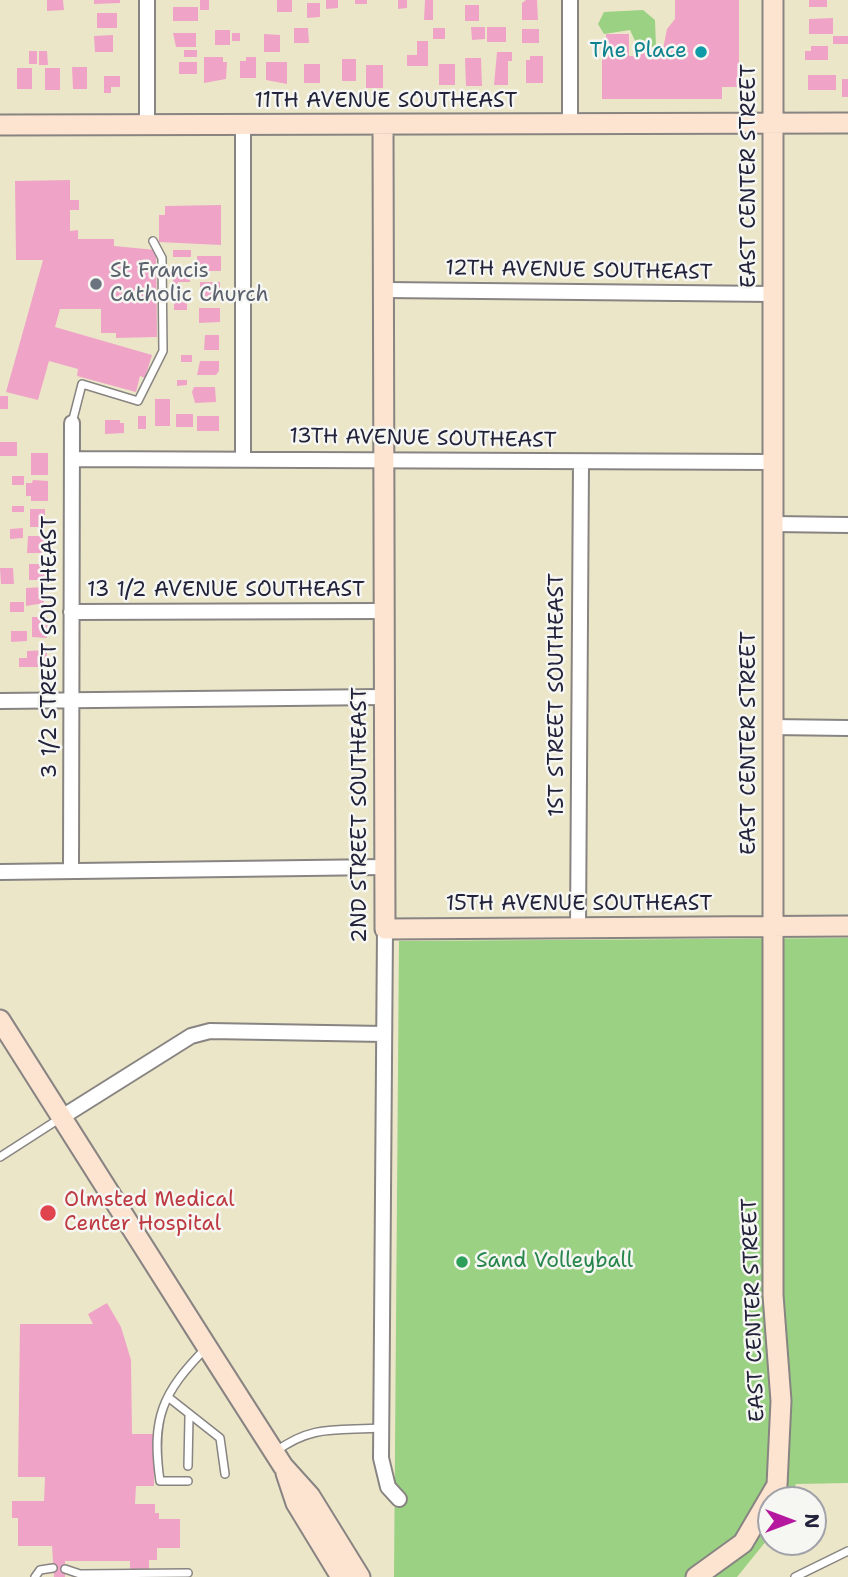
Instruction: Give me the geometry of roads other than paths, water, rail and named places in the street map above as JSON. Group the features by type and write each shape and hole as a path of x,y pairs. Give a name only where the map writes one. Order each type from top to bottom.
{"street":[{"path":"147,0 147,125"},
{"path":"570,0 570,124"},
{"name":"EAST CENTER STREET","path":"696,1577 743,1543 777,1485 781,1432 773,1295 773,0"},
{"name":"11TH AVENUE SOUTHEAST","path":"0,125 848,123"},
{"path":"243,125 243,458"},
{"name":"2ND STREET SOUTHEAST","path":"383,125 382,1428 383,1475 388,1487 399,1499"},
{"name":"12TH AVENUE SOUTHEAST","path":"384,290 773,294"},
{"name":"3 1/2 STREET SOUTHEAST","path":"71,871 72,423"},
{"name":"13TH AVENUE SOUTHEAST","path":"73,459 774,463"},
{"name":"1ST STREET SOUTHEAST","path":"578,928 581,463"},
{"path":"774,524 848,525"},
{"name":"13 1/2 AVENUE SOUTHEAST","path":"71,612 382,611"},
{"path":"0,701 383,697"},
{"path":"772,727 848,728"},
{"path":"0,872 383,867"},
{"name":"15TH AVENUE SOUTHEAST","path":"384,929 848,926"},
{"path":"0,1020 206,1348 279,1459 310,1496 360,1577"},
{"path":"62,1116 191,1036 210,1031 384,1034"},
{"path":"279,1459 296,1503 341,1577"}],"lane":[{"path":"72,423 82,384 138,401 163,351 162,258 153,241"},
{"path":"0,1157 62,1116"},
{"path":"188,1481 160,1481 157,1419 181,1374 206,1348"},
{"path":"168,1397 220,1438 225,1475"},
{"path":"188,1466 190,1417"},
{"path":"279,1459 291,1440 319,1430 382,1428"},
{"path":"795,1577 848,1551"},
{"path":"35,1577 40,1570 53,1568"},
{"path":"65,1569 81,1575 188,1573"}],"place":[{"name":"The Place","path":"701,52"},
{"name":"St Francis Catholic Church","path":"96,284"},
{"name":"Olmsted Medical Center Hospital","path":"48,1213"},
{"name":"Sand Volleyball","path":"462,1262"}]}
